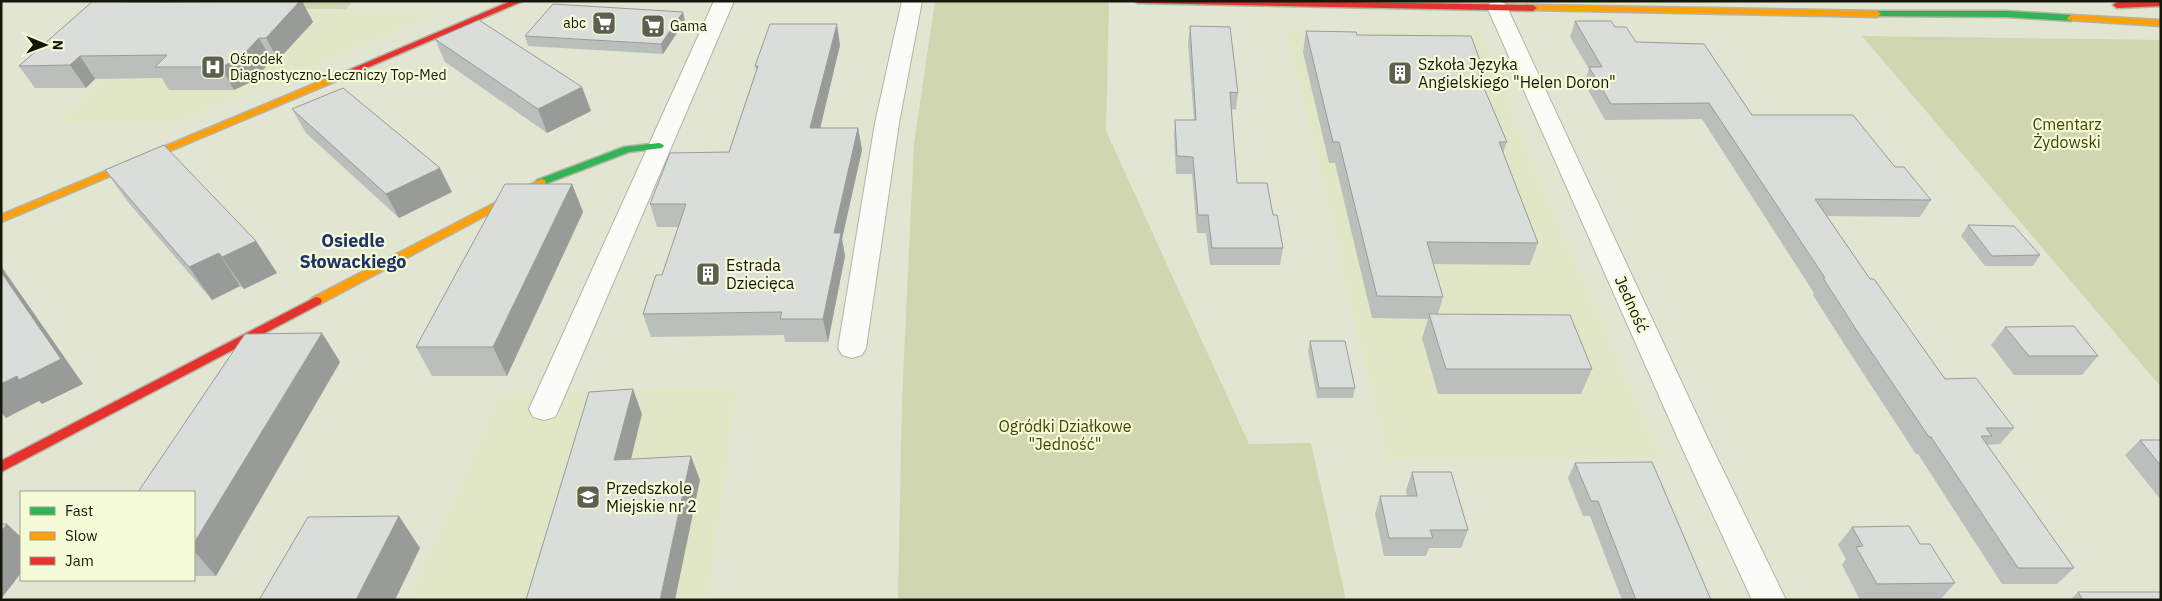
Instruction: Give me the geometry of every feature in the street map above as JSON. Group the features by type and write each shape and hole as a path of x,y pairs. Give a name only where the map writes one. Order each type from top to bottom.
{"street":[{"path":"1,219 519,1"},
{"path":"544,409 724,1"},
{"path":"852,348 887,124 912,1"},
{"path":"1138,1 1861,14 2007,14 2161,23"},
{"path":"2114,4 2161,3"},
{"name":"Jedność","path":"1497,7 1693,439 1769,600"},
{"path":"2007,14 2090,7"},
{"path":"1,467 545,180 627,149 659,146"}],"shaded area":[{"name":"Ośrodek Diagnostyczno-Leczniczy Top-Med","path":"174,11 444,12 177,122 56,123"},
{"path":"1287,32 1481,33 1532,164 1661,457 1387,459"},
{"name":"Przedszkole Miejskie nr 2","path":"738,386 708,600 408,600 499,394"}],"green space":[{"path":"210,1 353,1 346,9 203,8"},
{"name":"Ogródki Działkowe \"Jedność\"","path":"935,1 1109,1 1106,131 1249,444 1311,443 1346,600 898,600 902,400 914,144"},
{"name":"Cmentarz Żydowski","path":"1862,36 2161,40 2161,387"}],"building":[{"path":"93,1 300,1 266,38 259,38 240,58 221,67 155,67 167,55 80,56 70,65 19,66"},
{"path":"553,4 683,12 661,44 525,36"},
{"path":"479,20 582,87 538,109 435,39"},
{"path":"1575,21 1611,21 1615,27 1626,27 1636,42 1704,44 1752,115 1853,115 1895,167 1904,167 1931,200 1815,199 1870,279 1874,279 1945,379 1976,378 2014,428 1986,428 1992,436 1981,436 2074,568 2018,568 1931,437 1929,437 1857,331 1823,278 1825,278 1709,103 1611,104 1589,67 1602,67"},
{"path":"770,24 837,24 810,128 858,128 834,233 841,233 823,319 780,319 782,312 643,314 656,275 662,275 686,204 650,204 670,153 729,152"},
{"path":"1190,26 1230,27 1238,93 1230,92 1237,183 1267,183 1273,215 1277,215 1283,248 1212,248 1208,215 1198,215 1193,157 1177,156 1175,120 1196,120"},
{"path":"1306,31 1356,32 1357,35 1471,36 1485,74 1478,74 1507,142 1499,142 1538,243 1427,242 1443,297 1377,296 1339,142 1333,142"},
{"path":"343,88 440,168 386,194 292,109"},
{"path":"164,145 256,241 222,257 219,253 189,267 105,170"},
{"path":"505,184 572,184 493,347 416,347"},
{"path":"1968,225 2014,226 2040,255 1992,256"},
{"path":"1,272 61,359 19,380 17,376 1,384"},
{"path":"1429,314 1570,315 1592,369 1446,369"},
{"path":"2074,326 2098,356 2029,356 2005,327"},
{"path":"322,333 195,541 195,491 139,491 245,334"},
{"path":"1310,341 1345,341 1355,388 1319,388"},
{"path":"633,389 614,460 691,456 660,600 526,600 589,392"},
{"path":"2140,440 2161,440 2161,466"},
{"path":"1652,462 1711,600 1636,600 1598,501 1591,501 1575,463"},
{"path":"1412,472 1451,472 1468,530 1430,530 1433,538 1389,538 1380,496 1417,496"},
{"path":"399,516 356,600 259,600 308,517"},
{"path":"1,524 7,524 1,531"},
{"path":"1909,526 1920,544 1930,544 1955,583 1877,584 1856,547 1863,546 1852,527"},
{"path":"2078,592 2161,592 2161,600 2083,600"}],"traffic: fast":[{"path":"1877,14 2007,14 2071,18"},
{"path":"541,182 627,149 659,146"}],"traffic: slow":[{"path":"1533,8 1877,14"},
{"path":"2071,18 2161,23"},
{"path":"1,219 333,79"},
{"path":"316,301 541,182"}],"traffic: jam":[{"path":"333,79 519,1"},
{"path":"1138,1 1533,8"},
{"path":"2117,5 2161,3"},
{"path":"1,467 316,301"}],"place":[{"name":"abc","path":"604,23"},
{"name":"Gama","path":"653,26"},
{"name":"Ośrodek Diagnostyczno-Leczniczy Top-Med","path":"213,67"},
{"name":"Szkoła Języka Angielskiego \"Helen Doron\"","path":"1400,73"},
{"name":"Estrada Dziecięca","path":"708,274"},
{"name":"Przedszkole Miejskie nr 2","path":"588,497"}],"district":[{"name":"Osiedle Słowackiego","path":"353,250"}]}
